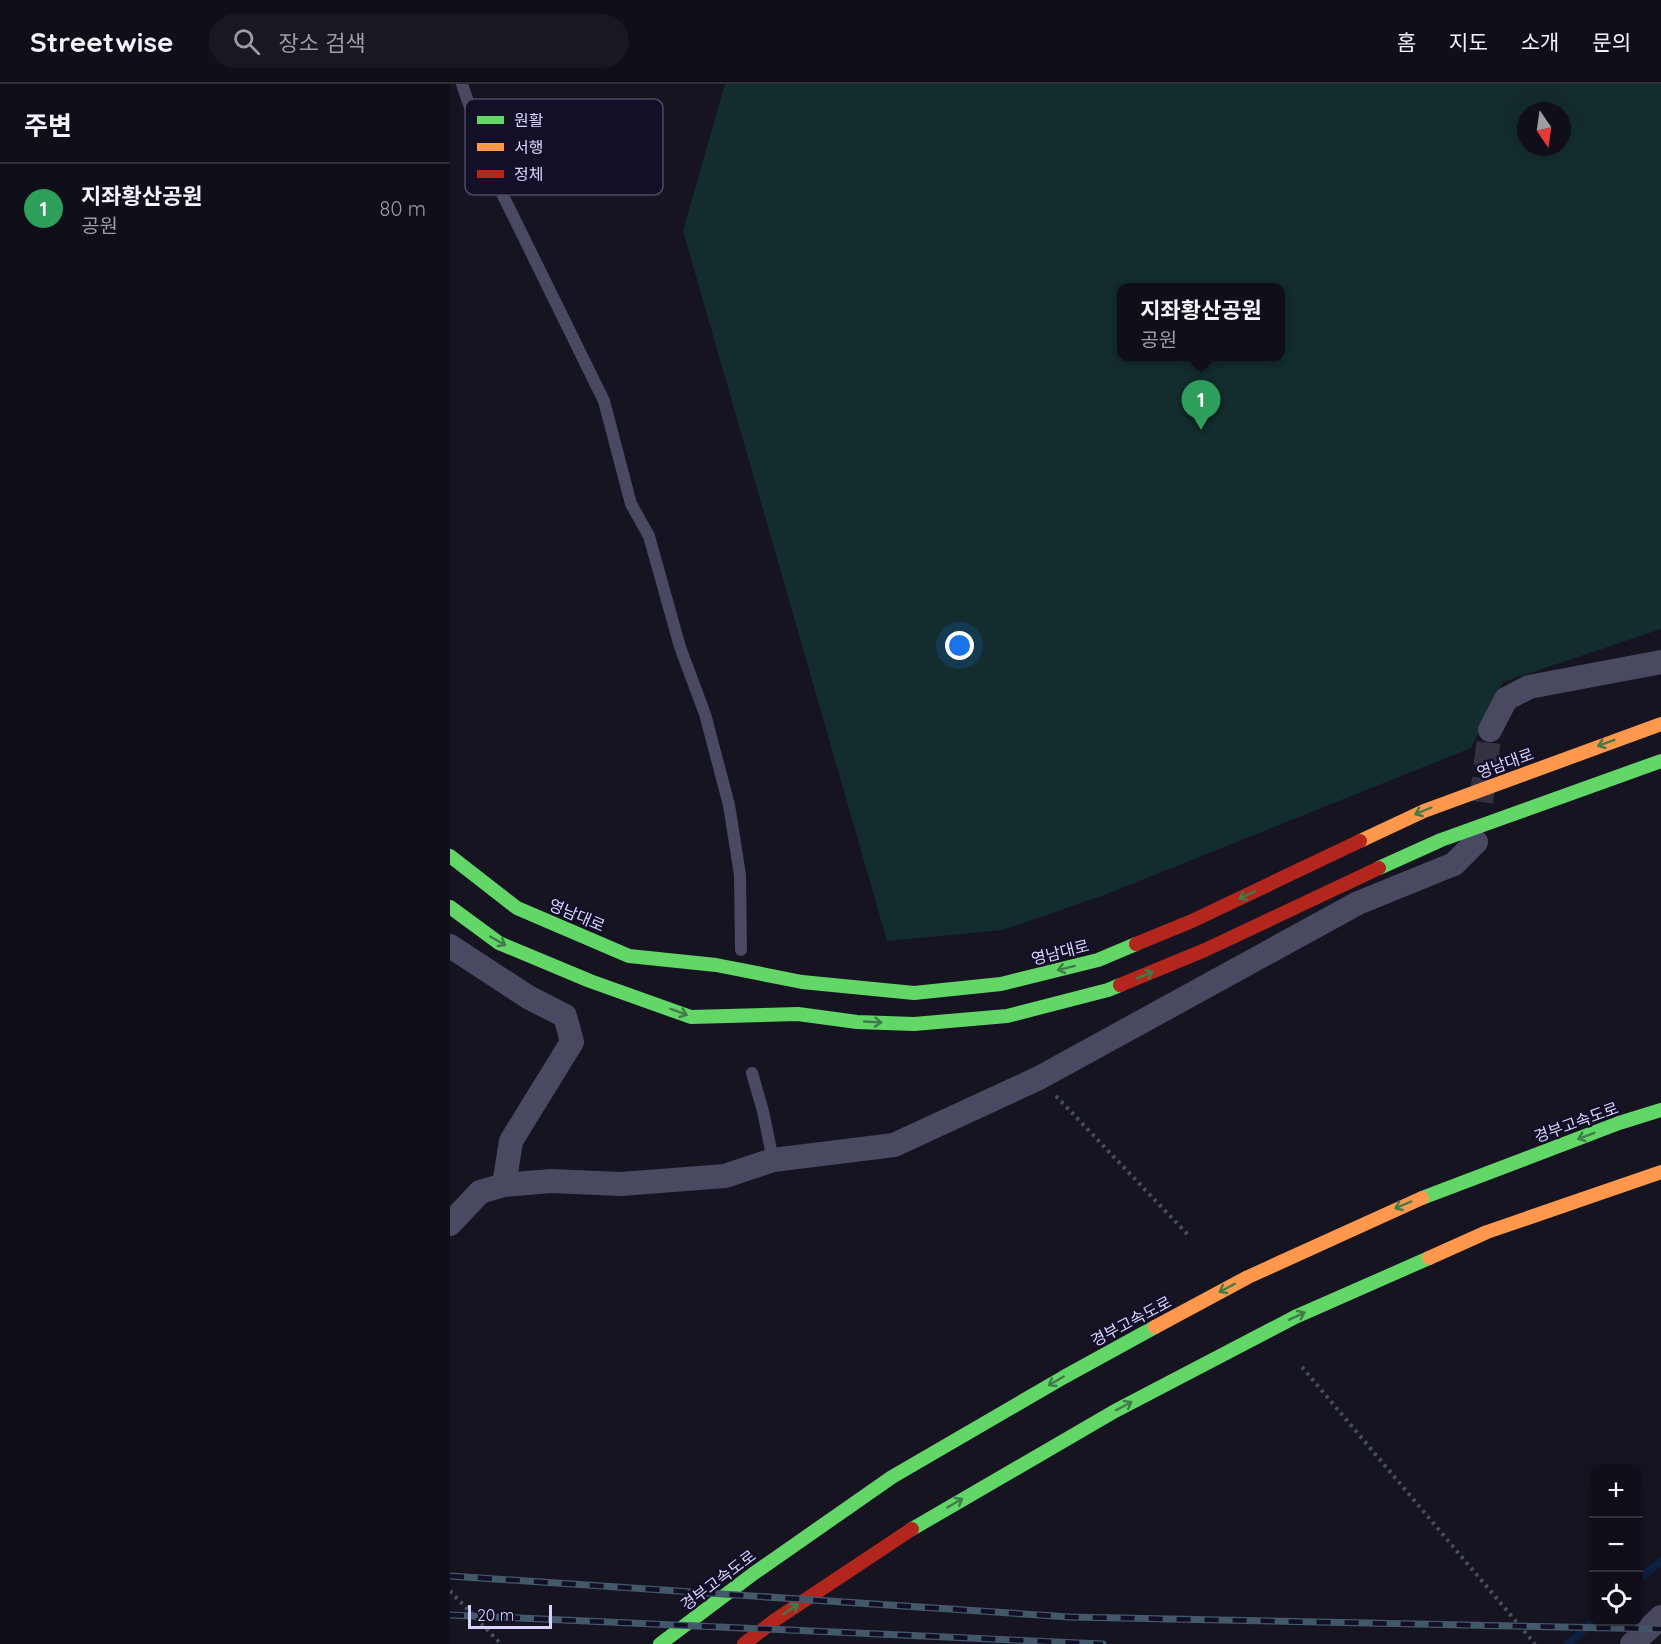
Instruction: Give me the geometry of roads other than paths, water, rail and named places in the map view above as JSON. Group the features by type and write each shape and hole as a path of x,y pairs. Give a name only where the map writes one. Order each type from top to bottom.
{"main road":[{"name":"영남대로","path":"450,856 517,908 629,956 716,965 802,982 914,993 991,985 1098,960 1192,921 1424,810 1661,724"},
{"path":"450,907 499,943 590,981 691,1017 798,1014 857,1022 914,1024 1007,1016 1108,990 1205,950 1441,840 1661,761"},
{"name":"경부고속도로","path":"660,1644 753,1574 892,1476 1064,1377 1227,1288 1402,1205 1619,1123 1661,1110"},
{"path":"744,1644 775,1620 929,1518 1115,1411 1295,1317 1487,1232 1661,1172"}],"street":[{"path":"1490,730 1506,699 1529,687 1661,663"},
{"path":"450,1224 480,1192 504,1185 551,1181 621,1184 725,1176 773,1160 894,1145 1039,1078 1358,903 1454,864 1476,842"},
{"path":"450,946 528,997 565,1016 572,1042 510,1141 504,1185"},
{"path":"1632,1644 1661,1617"}],"lane":[{"path":"462,84 467,99"},
{"path":"503,195 604,401 632,504 649,536 680,646 705,714 729,805 740,875 741,950"},
{"path":"752,1073 764,1111 773,1160"}],"waterway":[{"path":"1643,1576 1661,1561"},
{"path":"1568,1644 1589,1625"}],"tunnel":[{"path":"1481,802 1490,730"}],"railway":[{"path":"450,1576 1070,1617 1661,1629"},
{"path":"450,1615 1103,1644"}],"place":[{"name":"지좌황산공원","path":"1201,430"}]}
